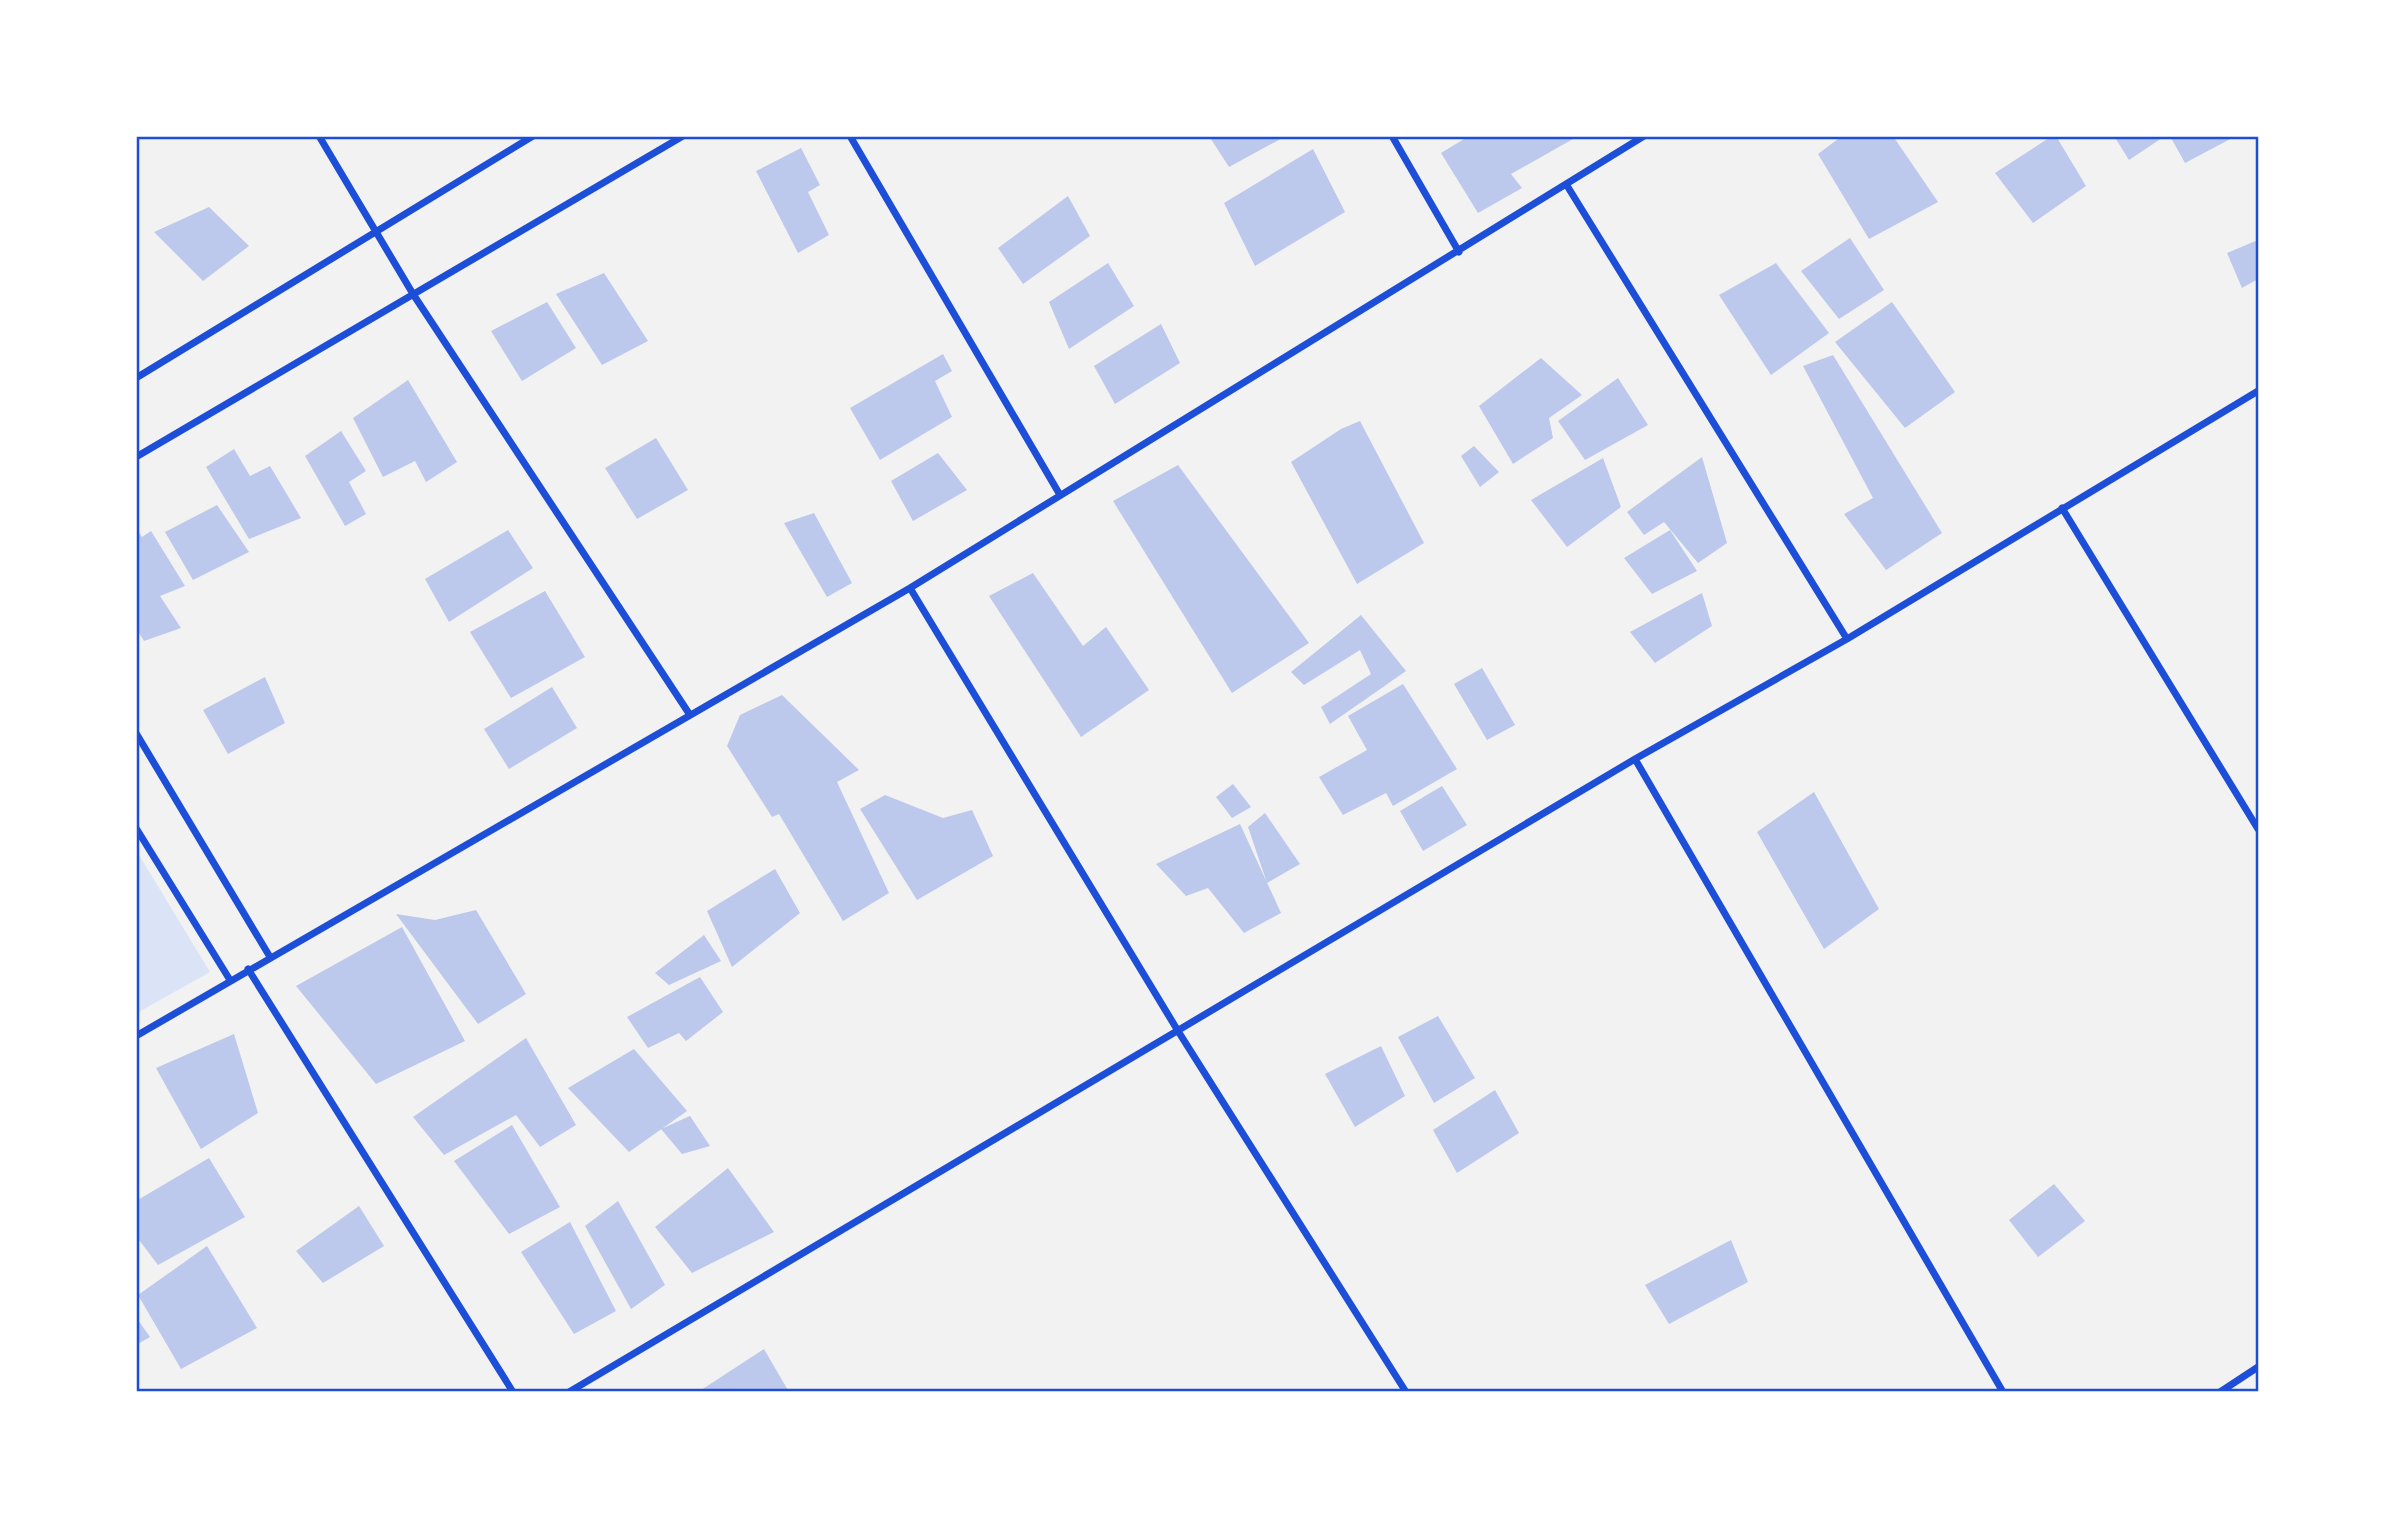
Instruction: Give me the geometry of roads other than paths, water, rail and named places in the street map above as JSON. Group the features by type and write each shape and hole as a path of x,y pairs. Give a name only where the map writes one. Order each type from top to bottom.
{"street":[{"path":"319,136 413,294 690,715"},
{"path":"136,379 533,136"},
{"path":"136,457 683,136"},
{"path":"850,136 1060,495"},
{"path":"1392,136 1459,253"},
{"path":"136,1036 910,588 1459,253 1644,136"},
{"path":"1566,184 1847,639"},
{"path":"569,1391 1635,759 1847,639 2259,391"},
{"path":"2062,508 2259,830"},
{"path":"910,588 1178,1031 1406,1391"},
{"path":"136,733 270,957"},
{"path":"1635,759 2003,1391"},
{"path":"136,828 230,980"},
{"path":"248,969 513,1391"},
{"path":"2220,1391 2259,1367"}]}
